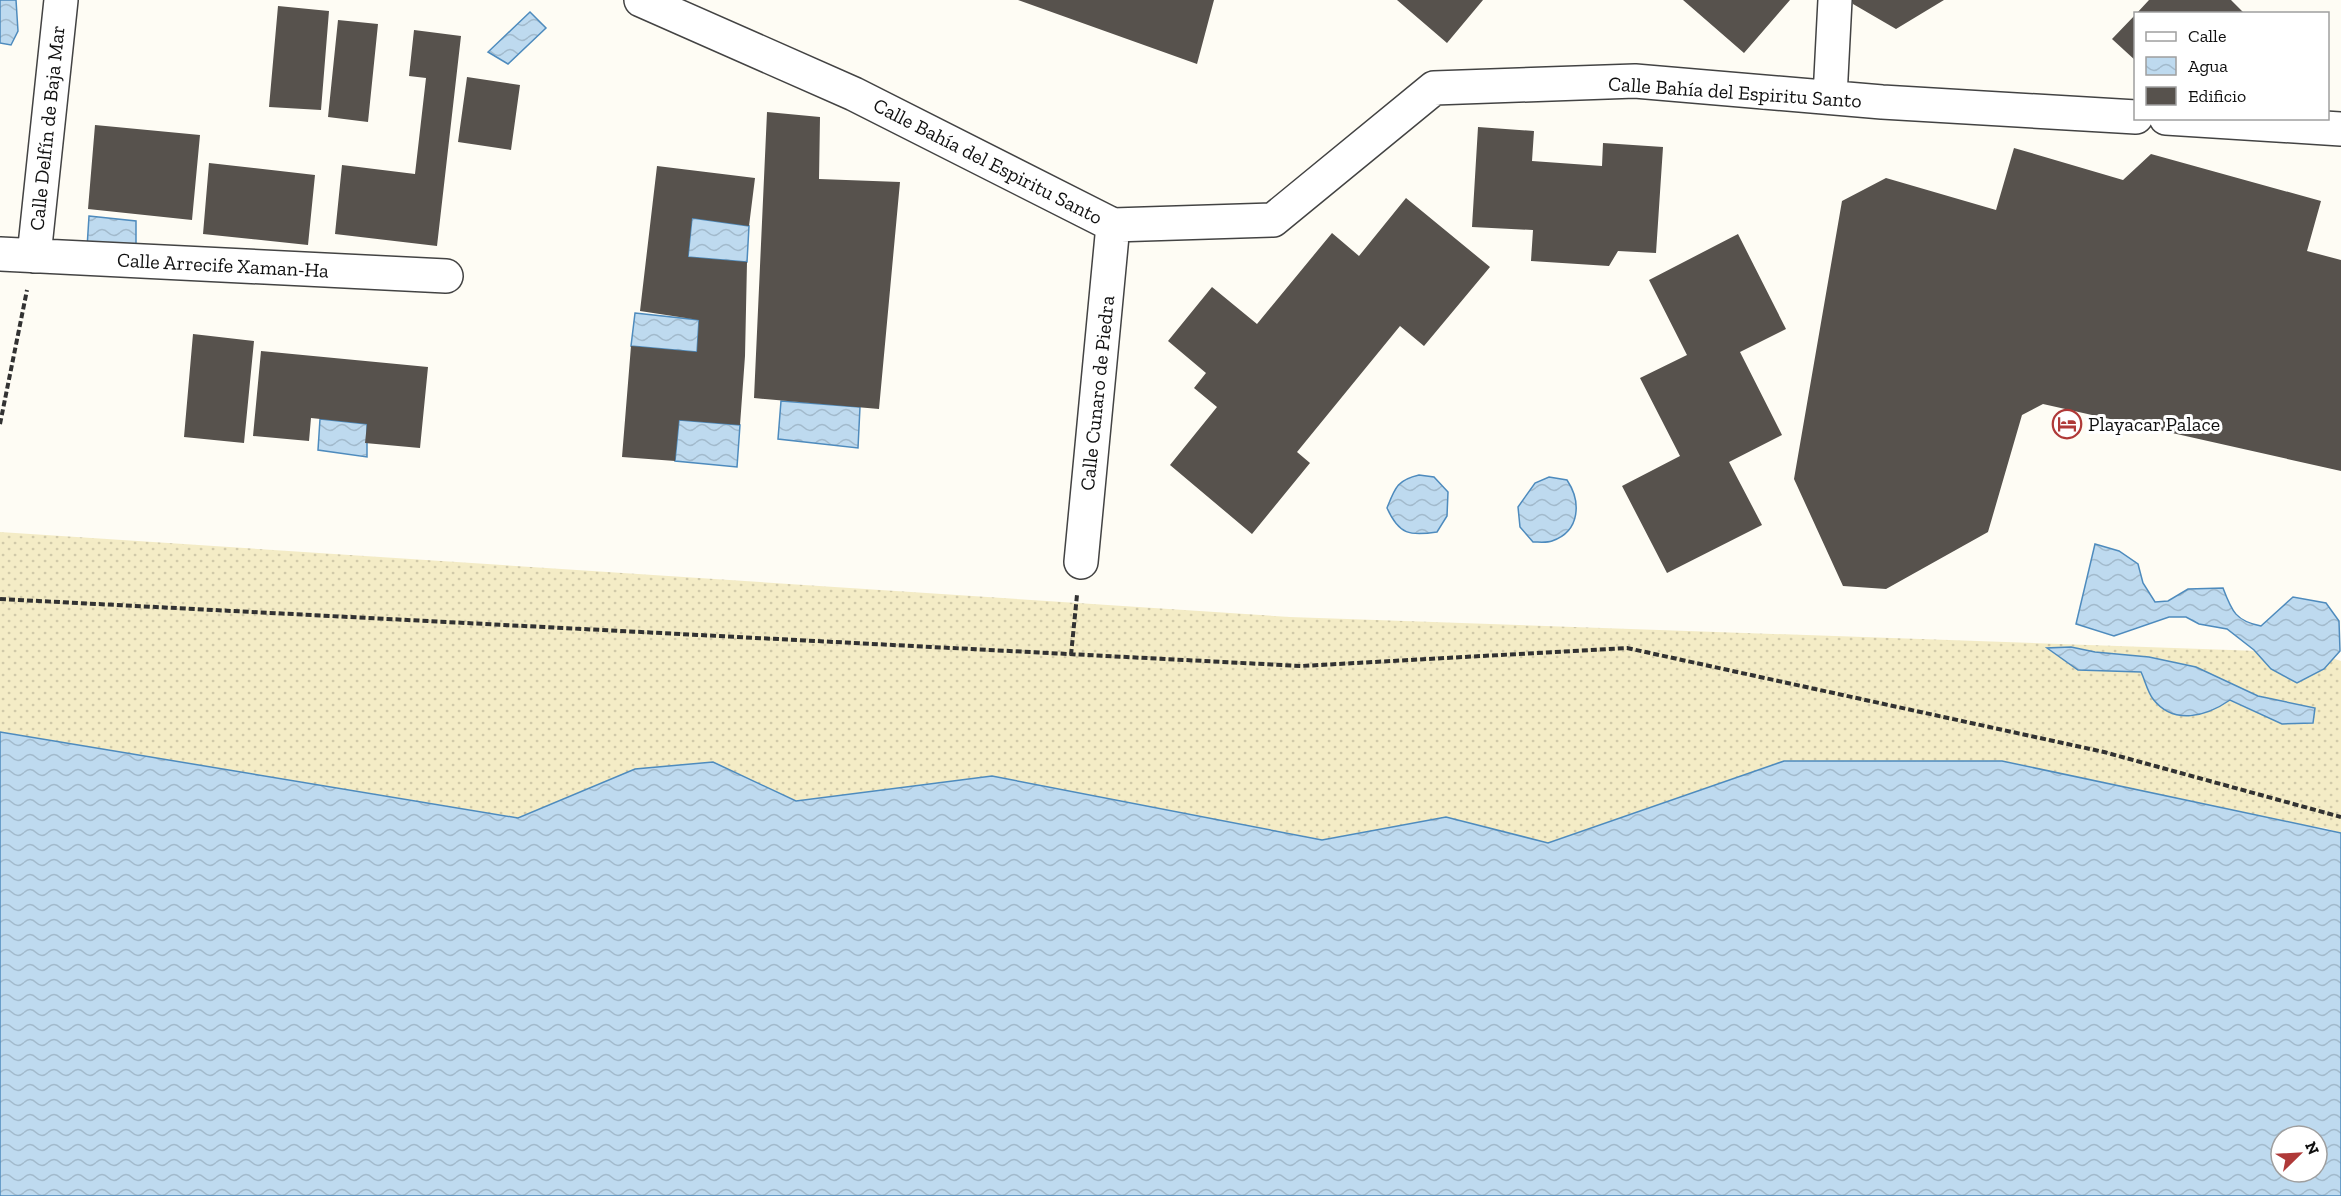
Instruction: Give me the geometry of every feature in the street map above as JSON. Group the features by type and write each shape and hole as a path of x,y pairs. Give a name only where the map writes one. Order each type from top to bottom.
{"street":[{"name":"Calle Delfín de Baja Mar","path":"34,256 61,0"},
{"name":"Calle Bahía del Espiritu Santo","path":"640,0 854,94 1113,225 1273,220 1434,88 1635,81 1830,97 2134,117"},
{"path":"1830,97 1835,0"},
{"path":"2198,120 2341,129"},
{"name":"Calle Cunaro de Piedra","path":"1081,562 1113,225"},
{"name":"Calle Arrecife Xaman-Ha","path":"0,254 447,276"}],"path":[{"path":"0,424 34,256"},
{"path":"1071,655 1081,562"},
{"path":"0,598 1301,666 1627,648 2104,752 2341,818"}],"sand":[{"path":"0,532 1290,617 2317,653 2341,661 2341,833 2325,828 1784,761 1548,843 1446,817 1322,840 992,776 796,801 713,762 635,769 519,818 0,732"}],"water":[{"path":"0,0 16,0 18,31 11,45 0,43"},
{"path":"530,12 546,28 508,64 488,52"},
{"path":"89,216 136,221 136,250 87,248"},
{"path":"692,218 749,226 747,262 688,257"},
{"path":"635,313 699,320 697,352 631,346"},
{"path":"781,401 860,407 858,448 778,439"},
{"path":"320,419 367,424 367,457 318,450"},
{"path":"679,420 740,425 737,467 675,461"},
{"path":"1419,475 1434,477 1448,492 1447,516 1437,532 1419,534 1406,532 1396,524 1387,508 1401,482"},
{"path":"1549,477 1567,480 1575,497 1576,515 1569,530 1562,536 1550,542 1533,542 1520,527 1518,507 1535,483"},
{"path":"2095,544 2119,551 2138,564 2143,583 2155,602 2168,601 2188,589 2223,588 2232,609 2240,618 2261,626 2293,597 2326,603 2339,621 2340,651 2324,669 2297,683 2271,669 2254,650 2227,629 2199,624 2186,617 2169,617 2114,636 2076,624"},
{"path":"2071,647 2095,652 2149,657 2196,667 2258,696 2315,708 2313,723 2282,724 2230,700 2201,714 2191,716 2171,713 2153,699 2141,672 2078,670 2047,648"},
{"path":"0,732 518,818 635,769 713,762 796,801 992,776 1322,840 1446,817 1548,843 1784,761 2002,761 2341,833 2341,1196 0,1196"}],"building":[{"path":"1018,0 1214,0 1197,64"},
{"path":"1397,0 1483,0 1447,43"},
{"path":"1683,0 1790,0 1744,53"},
{"path":"1853,0 1944,0 1896,29 1853,4"},
{"path":"2149,0 2231,0 2243,12 2138,12"},
{"path":"278,6 329,11 321,110 269,107"},
{"path":"2134,16 2134,59 2112,39"},
{"path":"338,20 378,24 368,122 328,117"},
{"path":"414,30 461,36 437,246 335,234 342,165 415,174 426,78 409,76"},
{"path":"467,77 520,85 511,150 458,142"},
{"path":"767,112 820,117 819,179 900,182 879,409 754,398"},
{"path":"95,125 200,135 192,220 88,209"},
{"path":"1478,127 1534,131 1532,161 1602,166 1603,143 1663,147 1656,253 1618,251 1609,266 1531,261 1533,230 1472,227"},
{"name":"Playacar Palace","path":"2014,148 2123,180 2151,154 2321,201 2307,251 2341,260 2341,471 2043,404 2022,415 1988,532 1886,589 1843,586 1794,479 1842,201 1886,178 1996,210"},
{"path":"209,163 315,175 308,245 203,234"},
{"path":"657,166 755,178 749,226 692,218 688,257 747,262 745,356 740,425 679,420 675,461 622,457 631,346 697,352 699,320 640,311"},
{"path":"1406,198 1490,267 1424,346 1400,326 1297,452 1310,463 1252,534 1170,465 1217,407 1194,388 1206,373 1168,341 1212,287 1257,324 1332,233 1359,256"},
{"path":"1738,234 1786,329 1740,352 1782,435 1729,462 1762,525 1667,573 1622,486 1680,456 1640,378 1687,355 1649,280"},
{"path":"193,334 254,341 244,443 184,437"},
{"path":"261,351 428,367 420,448 365,443 367,424 311,418 309,441 253,436"}],"place":[{"name":"Playacar Palace","path":"2067,424"}]}
